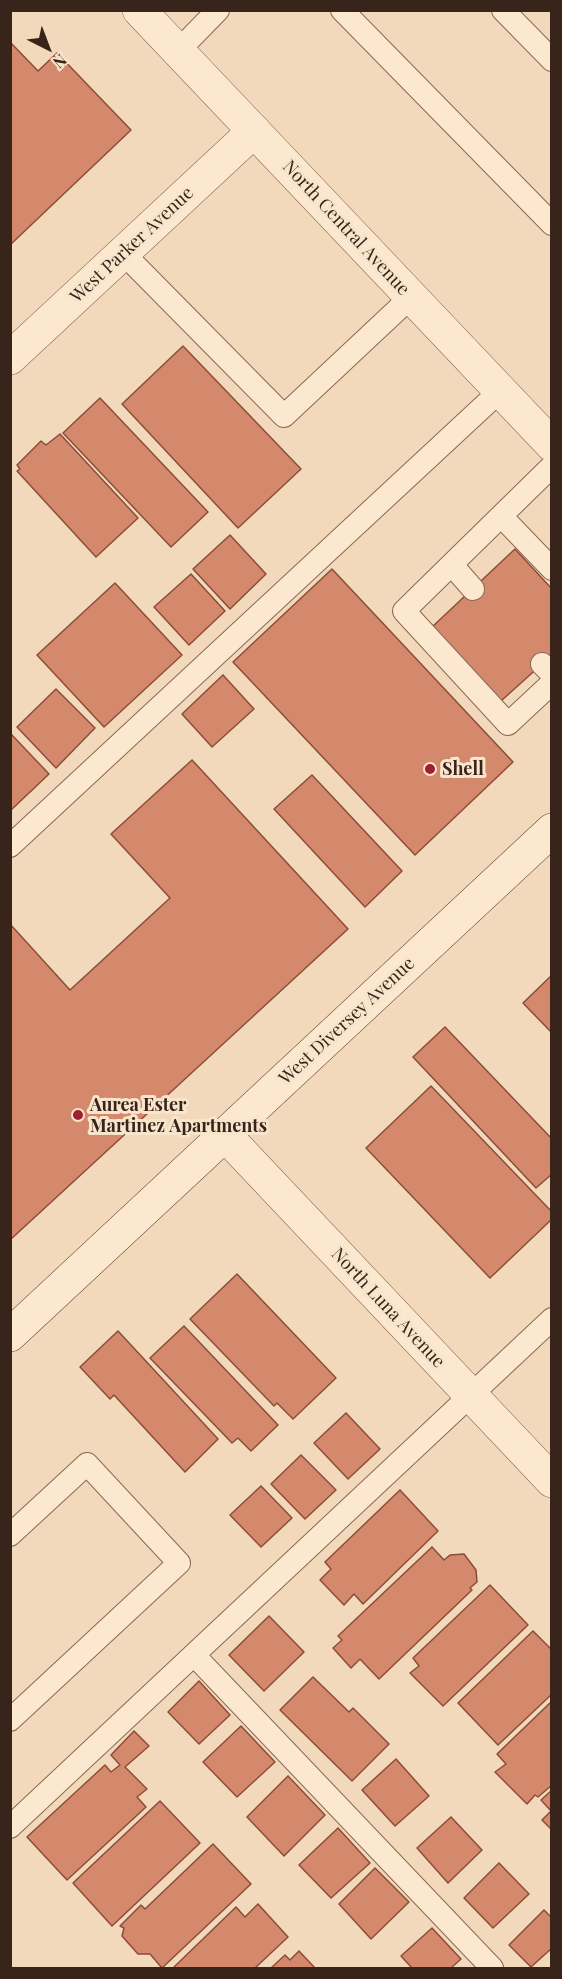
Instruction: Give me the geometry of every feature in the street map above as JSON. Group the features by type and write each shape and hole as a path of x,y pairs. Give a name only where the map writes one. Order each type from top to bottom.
{"street":[{"name":"North Central Avenue","path":"140,10 552,446"},
{"name":"West Parker Avenue","path":"10,358 254,131"},
{"name":"West Diversey Avenue","path":"10,1335 552,830"},
{"name":"North Luna Avenue","path":"225,1135 552,1481"}],"lane":[{"path":"178,51 218,10"},
{"path":"342,10 552,224"},
{"path":"503,10 552,60"},
{"path":"123,253 284,416 411,297"},
{"path":"10,846 500,391"},
{"path":"548,674 508,724 404,611 552,466"},
{"path":"502,517 552,569"},
{"path":"452,566 473,589"},
{"path":"10,1827 552,1319"},
{"path":"10,1535 87,1464 179,1563 10,1720"},
{"path":"194,1655 492,1968"}],"building":[{"path":"10,42 38,71 57,53 131,130 10,245"},
{"path":"183,346 301,469 238,528 122,404"},
{"path":"100,398 208,512 171,547 63,433"},
{"path":"60,434 138,518 96,557 17,471 20,469 17,465 41,441 46,445"},
{"path":"230,535 266,574 230,609 193,569"},
{"path":"515,549 552,589 552,655 501,701 432,627"},
{"path":"332,569 513,762 415,855 233,662"},
{"path":"191,574 225,611 189,645 154,607"},
{"path":"115,583 182,655 104,727 37,655"},
{"path":"223,675 254,709 212,747 182,714"},
{"path":"56,689 95,728 56,768 17,727"},
{"path":"10,734 49,774 10,811"},
{"name":"Aurea Ester Martinez Apartments","path":"192,760 348,929 10,1240 10,924 70,990 170,898 111,834"},
{"path":"312,775 402,871 365,907 274,809"},
{"path":"552,975 552,1033 523,1003"},
{"path":"445,1027 552,1139 552,1174 536,1188 413,1057"},
{"path":"431,1086 552,1212 552,1219 490,1278 366,1148"},
{"path":"237,1274 336,1378 293,1419 277,1403 274,1406 190,1319"},
{"path":"184,1326 278,1425 251,1451 238,1438 232,1443 150,1358"},
{"path":"118,1331 218,1439 185,1472 114,1395 110,1399 80,1367"},
{"path":"346,1413 380,1449 348,1479 314,1443"},
{"path":"301,1455 336,1490 305,1519 271,1484"},
{"path":"261,1486 292,1518 261,1547 230,1515"},
{"path":"400,1490 438,1531 363,1604 354,1594 344,1605 320,1580 331,1569 325,1562"},
{"path":"432,1547 444,1560 450,1555 464,1554 476,1570 477,1582 470,1588 472,1590 379,1679 360,1659 351,1668 333,1648 342,1640 338,1636"},
{"path":"490,1585 528,1625 443,1706 410,1673 419,1666 413,1658"},
{"path":"269,1616 304,1652 264,1691 229,1655"},
{"path":"533,1631 552,1650 552,1694 498,1745 458,1703"},
{"path":"313,1677 349,1712 353,1708 389,1744 352,1781 280,1710"},
{"path":"199,1681 230,1715 199,1744 168,1712"},
{"path":"552,1701 552,1785 538,1797 535,1795 527,1804 495,1772 506,1764 497,1754"},
{"path":"241,1726 275,1762 237,1797 203,1762"},
{"path":"134,1731 149,1746 125,1767 147,1789 137,1797 146,1807 67,1880 27,1837 105,1765 111,1772 120,1765 111,1755"},
{"path":"396,1759 429,1796 395,1826 362,1790"},
{"path":"288,1776 325,1815 284,1856 247,1817"},
{"path":"552,1790 552,1830 542,1820 551,1811 541,1800"},
{"path":"160,1801 200,1843 112,1926 73,1883"},
{"path":"451,1817 482,1850 448,1883 417,1848"},
{"path":"338,1828 370,1863 331,1898 299,1865"},
{"path":"213,1844 251,1884 162,1968 150,1954 138,1954 122,1936 124,1928 120,1926 141,1905 145,1909"},
{"path":"499,1863 529,1894 493,1928 464,1898"},
{"path":"375,1868 409,1902 371,1939 339,1904"},
{"path":"258,1904 288,1937 255,1968 173,1968 236,1907 245,1917"},
{"path":"544,1910 552,1918 552,1948 531,1967 509,1945"},
{"path":"432,1928 461,1959 451,1968 412,1968 401,1956"},
{"path":"299,1951 315,1968 271,1968 285,1955 290,1960"}],"place":[{"name":"Shell","path":"430,769"},
{"name":"Aurea Ester Martinez Apartments","path":"78,1115"}]}
